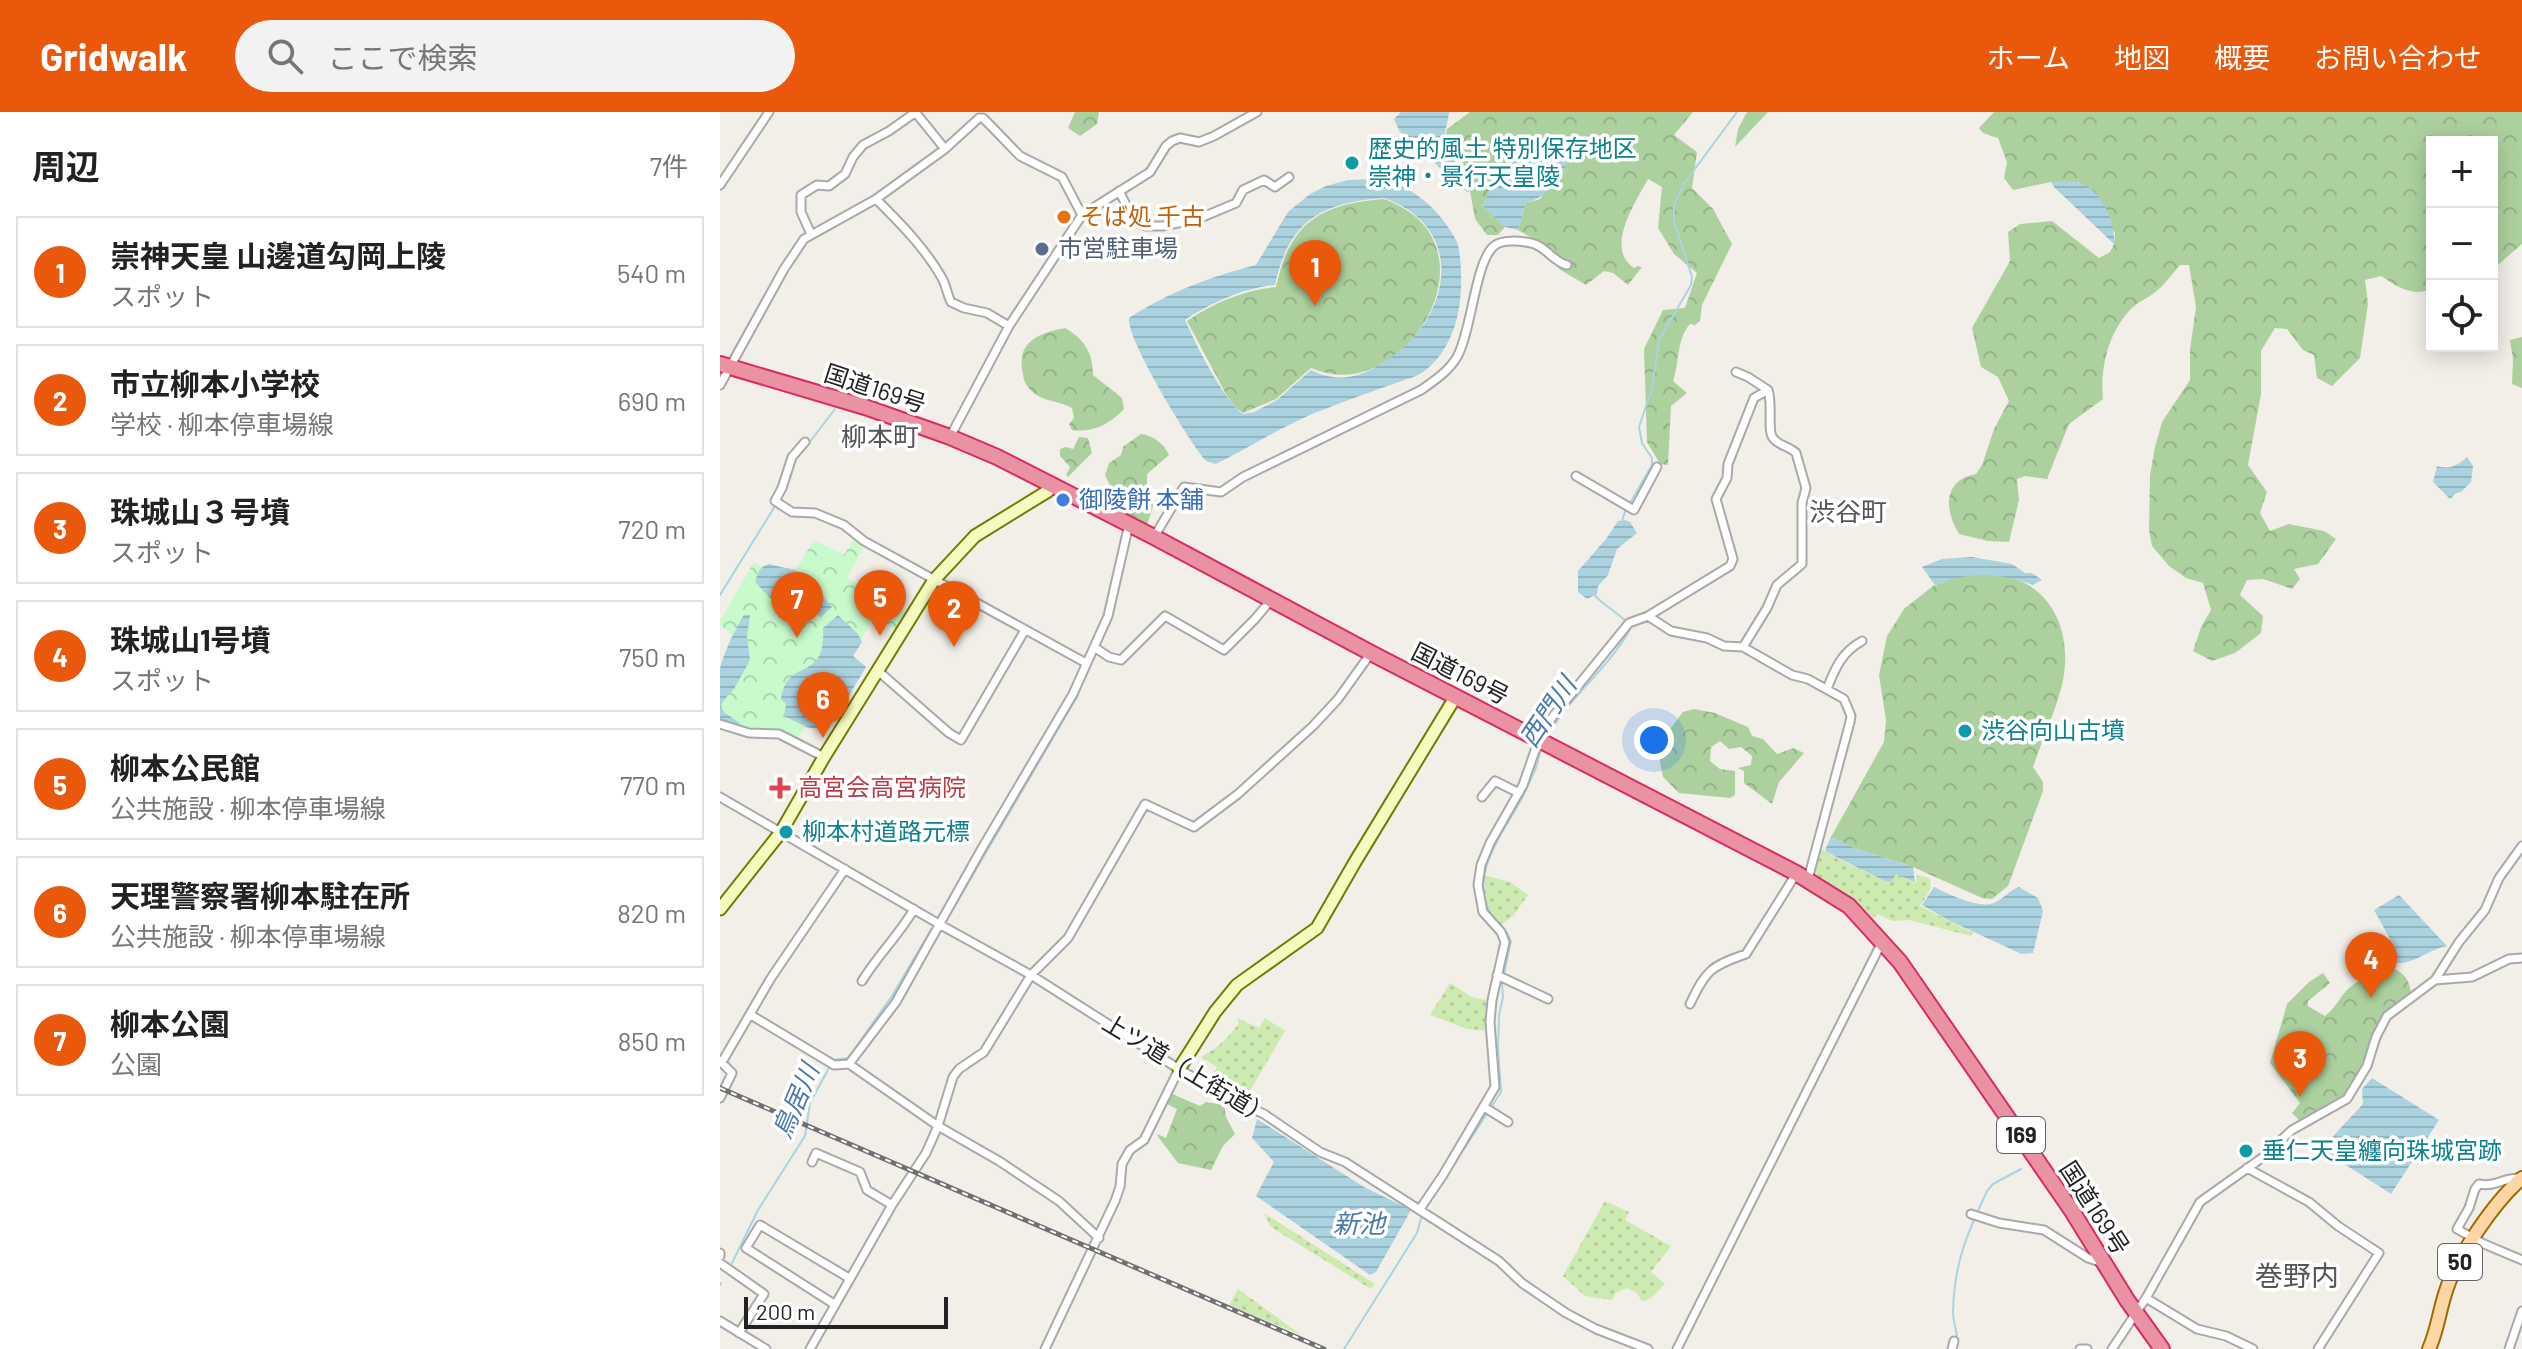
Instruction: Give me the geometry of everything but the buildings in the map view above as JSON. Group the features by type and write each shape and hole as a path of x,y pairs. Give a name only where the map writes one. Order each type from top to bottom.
{"highway":[{"name":"国道169号","path":"725,366 865,407 950,437 1053,485 1802,876 1849,906 1900,962 2072,1211 2162,1349"}],"main road":[{"path":"720,909 781,832 934,580 975,536 1053,485"},
{"path":"1179,1069 1215,1012 1237,985 1317,928 1456,696"},
{"name":"50","path":"2429,1349 2450,1280 2491,1210 2518,1178"}],"street":[{"path":"721,183 769,112"},
{"path":"950,437 1009,326 1082,215 1150,172 1172,141 1180,138 1199,142 1257,112"},
{"path":"811,234 801,212 801,195 817,185 829,186 845,174 863,145 916,113 945,149"},
{"path":"720,385 725,366 804,239 876,199 945,149 980,115 1020,156 1062,177 1082,215"},
{"path":"1119,191 1135,222 1146,226 1163,226 1198,219 1224,209 1236,203 1243,190 1264,180 1275,187 1289,177"},
{"path":"876,199 923,250 942,279 951,302 987,313 1009,326"},
{"path":"1154,537 1184,487 1221,492 1243,477 1421,390 1439,377 1456,359 1465,339 1483,266 1494,246 1505,242 1532,243 1567,265"},
{"path":"1736,372 1768,390 1772,404 1772,437 1793,449 1802,468 1806,488 1802,503 1802,564 1777,585 1743,647"},
{"path":"1423,1210 1488,1109 1495,1087 1490,1022 1505,942 1501,932 1483,912 1478,885 1484,854 1519,793 1544,742 1550,720 1627,626 1730,566 1733,559 1716,499 1727,478 1728,464 1754,398 1768,390"},
{"path":"805,442 792,457 775,501 792,512 815,513 844,525 864,541 1086,663"},
{"path":"1576,476 1634,510 1657,467"},
{"path":"849,1064 896,1002 1073,694 1108,616 1129,524"},
{"path":"1094,647 1109,657 1121,660 1165,616 1224,650 1272,600"},
{"path":"1648,616 1671,631 1707,638 1724,646 1743,647 1792,675 1808,679 1844,699 1851,716 1802,876 1746,954 1719,963 1710,970 1690,1004"},
{"path":"877,670 961,740 1025,630"},
{"path":"1827,689 1847,649 1862,641"},
{"path":"810,1349 892,1205 915,1172 938,1126 953,1077 959,1069 984,1052 1031,975 1068,938 1145,804 1194,827 1238,794 1313,726 1338,699 1371,653"},
{"path":"720,724 749,733 779,734 824,757"},
{"path":"1482,797 1495,781 1519,793"},
{"name":"上ツ道（上街道）","path":"720,797 1031,975 1179,1069 1264,1114 1320,1152 1345,1162 1499,1261 1522,1283 1566,1313 1596,1329 1648,1349"},
{"path":"2112,1349 2146,1298 2200,1202 2280,1145 2292,1130 2347,1099 2367,1066 2376,1037 2387,1016 2435,980 2459,942 2485,910 2499,878 2522,846"},
{"path":"720,1098 732,1073 721,1062 799,934 845,869"},
{"path":"862,981 914,909"},
{"path":"1677,1349 1882,942"},
{"path":"2435,980 2472,977 2509,959 2522,958"},
{"path":"1501,976 1548,999"},
{"path":"751,1015 832,1064 849,1064 938,1126 1059,1201 1099,1238"},
{"path":"1045,1349 1099,1238 1120,1187 1122,1164 1130,1150 1144,1140 1179,1069"},
{"path":"1488,1109 1508,1122"},
{"path":"812,1162 816,1153 860,1172 867,1190 892,1205"},
{"path":"2247,1168 2309,1202 2379,1253 2318,1349"},
{"path":"2518,1178 2505,1179 2490,1186 2479,1184 2457,1229 2522,1260"},
{"path":"1971,1214 1999,1223 2044,1230 2088,1258 2105,1264"},
{"path":"834,1304 746,1248 760,1225 849,1278"},
{"path":"720,1263 764,1294 739,1333"},
{"path":"2146,1298 2197,1329 2226,1336 2253,1349"},
{"path":"2509,1349 2522,1311"},
{"path":"720,1321 766,1349"},
{"path":"2080,1349 2087,1349"}],"green space":[{"path":"1075,112 1099,112 1097,124 1080,136 1068,128"},
{"path":"1470,112 1693,112 1674,135 1697,152 1692,188 1713,209 1732,244 1702,305 1700,321 1690,324 1680,344 1673,381 1687,393 1671,406 1668,465 1660,464 1647,442 1644,349 1663,310 1685,308 1697,273 1674,254 1658,228 1662,187 1648,179 1630,212 1622,237 1625,259 1634,268 1642,267 1628,285 1613,273 1604,271 1586,285 1559,269 1553,250 1518,230 1526,203 1540,199 1577,142 1571,136 1525,152 1482,205 1505,227 1498,235 1487,235 1475,219 1469,185 1449,162 1443,147 1447,129"},
{"path":"1747,112 1768,112 1735,147 1738,129"},
{"path":"1994,112 2522,112 2522,244 2498,265 2498,136 2426,136 2426,290 2411,291 2381,276 2365,280 2368,304 2360,358 2332,386 2317,378 2314,355 2303,350 2287,329 2275,328 2261,351 2261,394 2248,465 2267,492 2260,513 2270,531 2289,524 2324,531 2336,539 2318,564 2294,569 2300,579 2292,589 2263,579 2247,580 2240,595 2263,616 2261,633 2235,653 2212,661 2193,651 2211,610 2203,583 2186,578 2169,566 2152,546 2149,530 2150,475 2155,447 2162,422 2190,380 2190,349 2196,307 2189,265 2180,265 2161,287 2132,308 2122,320 2107,352 2103,399 2069,424 2047,479 2025,476 2017,479 2019,500 2009,542 1959,534 1954,525 1949,506 1952,489 1965,477 1976,474 1982,465 1994,429 2009,401 1998,377 1981,367 1972,328 2010,261 2008,232 2020,224 2052,221 2099,258 2110,252 2115,233 2079,182 2051,182 2013,190 2004,178 2007,162 1998,138 1983,133 1979,128"},
{"path":"1384,199 1420,221 1437,250 1439,283 1428,316 1407,345 1379,366 1346,375 1311,368 1276,399 1243,413 1227,396 1187,321 1229,298 1276,287 1290,247 1311,220 1342,206"},
{"path":"1065,328 1086,347 1093,375 1122,398 1124,409 1094,429 1072,430 1069,424 1074,418 1072,408 1032,392 1024,379 1022,359 1028,345 1048,332"},
{"path":"2522,337 2522,388 2512,384 2510,340"},
{"path":"1141,434 1158,441 1169,455 1147,474 1144,495 1154,503 1147,525 1129,519 1123,513 1105,475 1109,463 1121,455 1123,447"},
{"path":"1079,437 1088,438 1092,453 1068,477 1070,467 1060,456 1060,449 1073,449"},
{"path":"854,539 865,545 847,578 907,612 897,631 874,616 853,656 866,667 841,709 836,708 820,726 804,728 798,738 781,729 738,729 720,722 720,667 732,634 720,625 720,621 754,562 762,566 769,564 796,570 814,540 844,555"},
{"name":"渋谷向山古墳","path":"1962,575 2006,576 2037,591 2057,617 2065,650 2062,685 2033,767 2043,782 2043,791 2008,886 1992,899 1982,898 1913,867 1831,837 1884,742 1886,720 1879,675 1887,636 1904,609 1933,586"},
{"path":"1694,709 1715,713 1748,727 1752,736 1763,739 1777,754 1793,748 1804,753 1779,782 1772,804 1744,783 1744,771 1738,768 1751,765 1752,756 1741,747 1729,749 1720,741 1711,747 1710,761 1720,769 1735,771 1735,795 1730,798 1679,793 1663,777 1657,746 1683,712"},
{"path":"1822,849 1887,882 1895,873 1916,883 1917,875 1929,878 1930,889 1920,906 1973,933 1971,936 1909,920 1893,921 1877,914 1871,922 1810,878"},
{"path":"1484,875 1510,882 1528,895 1513,916 1501,925 1486,906"},
{"path":"2394,969 2406,978 2411,993 2381,1019 2368,1058 2348,1093 2336,1103 2300,1121 2292,1113 2300,1103 2270,1063 2287,1004 2323,973 2330,983 2308,1001 2308,1006 2325,1016 2356,982"},
{"path":"1450,983 1472,997 1490,1001 1488,1031 1467,1029 1430,1015"},
{"path":"1237,1018 1259,1028 1265,1018 1285,1031 1245,1099 1210,1079 1217,1067 1201,1057 1227,1038 1239,1023"},
{"path":"1170,1093 1200,1106 1206,1102 1224,1105 1235,1134 1223,1146 1211,1170 1178,1163 1159,1138 1157,1134 1166,1138 1177,1109 1165,1103"},
{"path":"1605,1201 1629,1212 1625,1220 1671,1246 1651,1272 1665,1284 1642,1302 1637,1293 1627,1288 1616,1293 1612,1300 1585,1296 1563,1276"},
{"path":"1264,1213 1375,1284 1371,1289 1271,1227"},
{"path":"1238,1289 1301,1335 1229,1305"}],"water":[{"path":"1401,112 1449,112 1444,138 1445,153 1470,192 1400,132 1394,119"},
{"path":"1571,136 1578,141 1564,171 1546,193 1526,203 1518,230 1505,227 1482,205 1489,193 1490,182 1504,176 1523,152"},
{"path":"1377,179 1402,186 1433,209 1456,240 1461,272 1460,303 1446,346 1427,369 1415,376 1311,415 1216,464 1206,461 1148,368 1129,318 1190,286 1256,265 1288,212 1310,194 1348,180","holes":["1384,198 1411,212 1429,230 1439,252 1441,275 1436,299 1425,322 1408,343 1386,361 1359,375 1331,377 1311,370 1277,400 1243,414 1219,385 1185,320 1228,297 1275,285 1281,263 1299,230 1326,210 1362,200"]},
{"path":"2051,182 2077,182 2093,191 2110,216 2114,244 2054,187"},
{"path":"2467,457 2473,466 2471,482 2450,499 2433,482 2437,466 2454,466"},
{"path":"1625,520 1637,533 1617,549 1597,594 1587,599 1578,592 1578,571 1618,521"},
{"path":"1972,557 2012,564 2042,580 2033,585 2007,578 1973,575 1935,585 1922,567 1942,559"},
{"path":"769,564 804,573 832,607 821,617 805,607 776,604 756,583 759,571"},
{"path":"744,615 750,615 747,637 750,660 721,707 740,723 738,729 720,722 720,669"},
{"path":"838,615 858,634 862,642 853,656 866,667 841,709 836,708 818,727 807,727 784,716 786,704 781,699 791,677 819,657 823,628"},
{"path":"1831,837 1913,867 1915,882 1896,874 1892,881 1887,882 1828,853 1825,850"},
{"path":"1934,887 1977,904 1995,903 2019,887 2038,898 2043,911 2033,953 2021,954 1922,905"},
{"path":"2399,895 2447,946 2397,963 2395,948 2374,910"},
{"path":"2372,1078 2439,1120 2391,1194 2321,1149 2363,1104 2362,1089"},
{"name":"新池","path":"1257,1119 1364,1187 1411,1210 1376,1272 1370,1275 1256,1196 1274,1162 1252,1138"}],"waterway":[{"name":"西門川","path":"1630,503 1652,465 1639,427 1652,389 1659,340 1691,285 1692,277 1674,221 1674,206 1683,185 1737,112"},
{"path":"729,359 752,318"},
{"path":"809,443 835,409"},
{"path":"790,473 796,457"},
{"path":"720,595 775,506"},
{"name":"西門川","path":"1622,521 1626,509"},
{"name":"西門川","path":"1593,593 1626,622"},
{"name":"西門川","path":"1547,737 1566,709 1610,659 1628,629"},
{"name":"鳥居川","path":"946,921 1078,695"},
{"name":"西門川","path":"1492,916 1483,885 1486,869 1499,838 1524,794 1542,746"},
{"name":"西門川","path":"1425,1209 1501,1092 1499,1015 1511,941 1501,927"},
{"name":"鳥居川","path":"833,1060 848,1058 892,996 932,928"},
{"name":"鳥居川","path":"732,1263 758,1210 805,1136 810,1103 830,1066"},
{"path":"1956,1349 1954,1294 1968,1235 1987,1191 1993,1184 2021,1169"},
{"name":"西門川","path":"1344,1349 1417,1233 1422,1215"}],"railway":[{"path":"720,1088 1324,1349"}],"place":[{"name":"歴史的風土 特別保存地区 崇神・景行天皇陵","path":"1352,163"},
{"name":"そば処 千古","path":"1064,217"},
{"name":"市営駐車場","path":"1042,249"},
{"name":"崇神天皇 山邊道勾岡上陵","path":"1315,306"},
{"name":"御陵餅 本舗","path":"1063,500"},
{"name":"柳本公民館","path":"880,636"},
{"name":"柳本公園","path":"797,638"},
{"name":"市立柳本小学校","path":"954,647"},
{"name":"渋谷向山古墳","path":"1965,731"},
{"name":"天理警察署柳本駐在所","path":"823,738"},
{"name":"高宮会高宮病院","path":"780,788"},
{"name":"柳本村道路元標","path":"786,832"},
{"name":"珠城山1号墳","path":"2371,998"},
{"name":"珠城山３号墳","path":"2300,1097"},
{"name":"垂仁天皇纏向珠城宮跡","path":"2246,1151"}],"district":[{"name":"柳本町","path":"880,437"},
{"name":"渋谷町","path":"1848,512"},
{"name":"巻野内","path":"2297,1276"}]}
